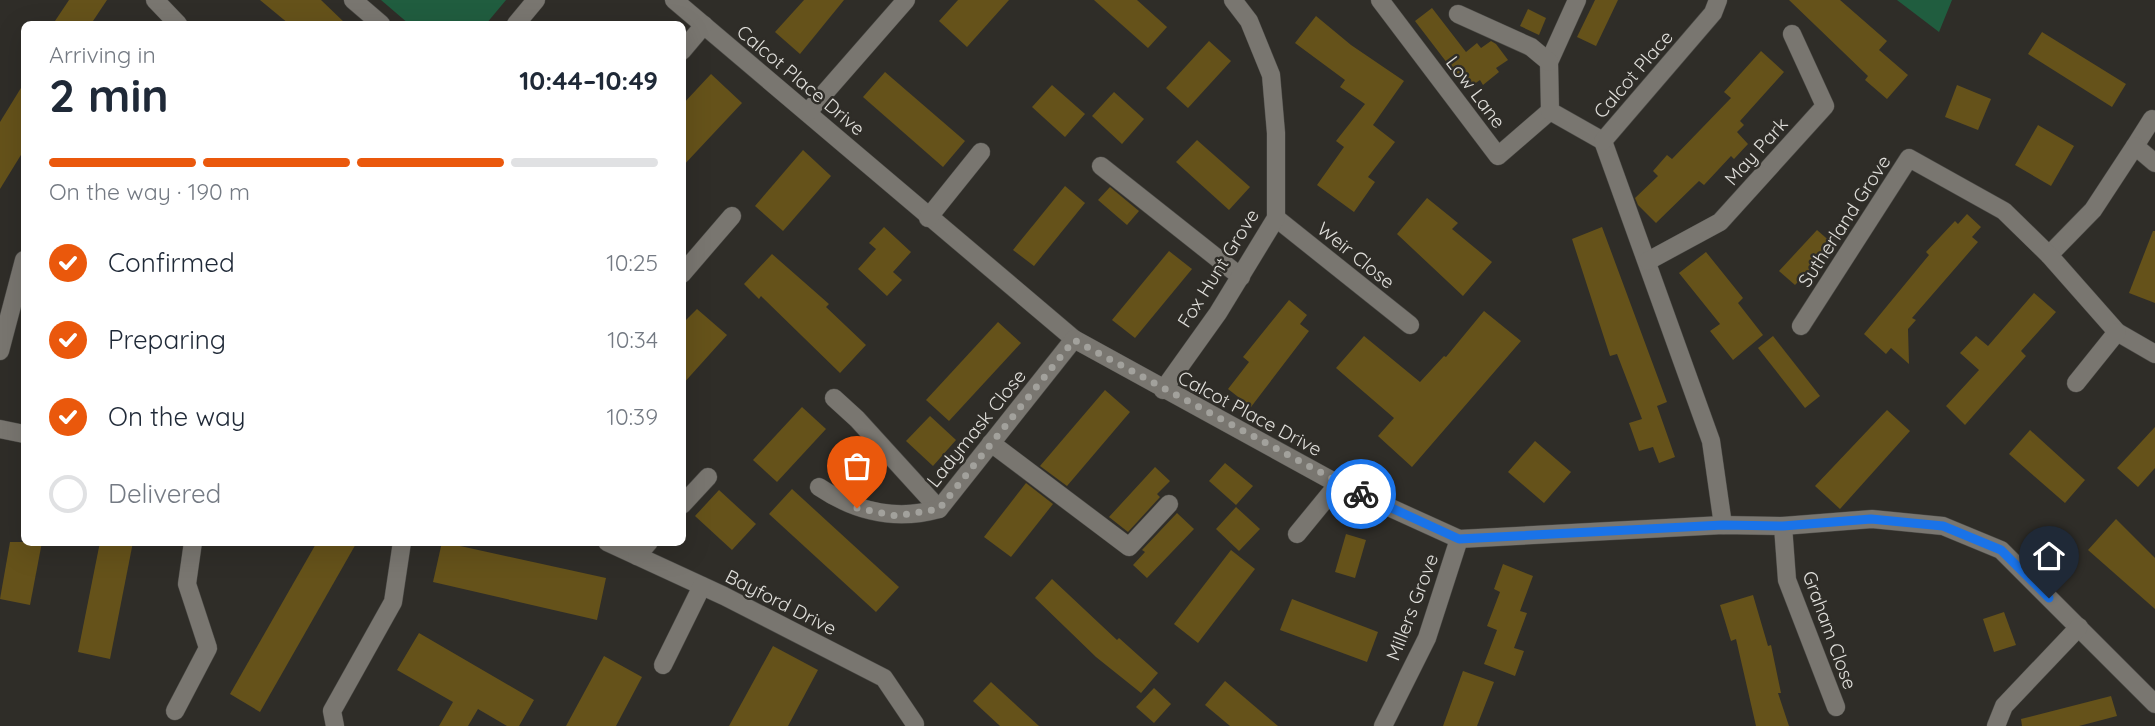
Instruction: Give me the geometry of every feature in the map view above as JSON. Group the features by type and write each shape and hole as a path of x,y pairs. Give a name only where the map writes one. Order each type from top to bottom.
{"street":[{"path":"155,0 172,21"},
{"path":"353,0 378,21"},
{"path":"519,21 537,0"},
{"name":"Calcot Place Drive","path":"674,0 1074,340 1338,484 1459,539 1723,525 1783,526 1871,519 1943,526 2001,550 2155,704"},
{"path":"808,112 906,0"},
{"name":"Fox Hunt Grove","path":"1163,390 1241,277 1276,218 1276,133 1271,75 1249,21 1233,0"},
{"name":"Low Lane","path":"1380,0 1498,156 1550,111"},
{"path":"1577,0 1549,62 1550,111 1603,141 1711,441 1723,525"},
{"name":"Calcot Place","path":"1603,141 1713,13 1718,0"},
{"path":"1458,14 1531,47 1549,62"},
{"path":"686,46 704,25"},
{"name":"May Park","path":"1648,261 1720,222 1825,106 1792,34"},
{"path":"2049,255 2093,210 2152,119"},
{"path":"2136,146 2155,163"},
{"path":"928,218 981,152"},
{"name":"Sutherland Grove","path":"1801,326 1909,158 2004,211 2049,255 2117,332 2155,354"},
{"path":"1101,166 1241,277"},
{"path":"686,269 732,216"},
{"name":"Weir Close","path":"1276,218 1410,325"},
{"path":"0,351 21,271"},
{"path":"2076,383 2117,332"},
{"name":"Ladymask Close","path":"819,487 838,500 878,513 896,516 939,509 1074,340"},
{"path":"834,398 857,419 939,509"},
{"path":"0,429 21,433"},
{"path":"991,443 1129,547 1169,504"},
{"path":"686,501 708,477"},
{"path":"1297,534 1338,484"},
{"name":"Graham Close","path":"1783,526 1787,580 1836,707"},
{"name":"Millers Grove","path":"1383,726 1427,638 1459,539"},
{"path":"175,711 208,648 187,584 192,546"},
{"path":"335,726 332,711 393,601 401,546"},
{"name":"Bayford Drive","path":"643,549 702,586 884,678 915,724"},
{"path":"663,665 702,586"},
{"path":"1996,726 2012,697 2079,627"}],"green space":[{"path":"381,0 506,0 488,21 406,21"},
{"path":"1897,0 1952,0 1939,32"}],"building":[{"path":"69,0 107,0 93,21 55,21"},
{"path":"260,0 321,0 343,21 285,21"},
{"path":"804,0 844,0 800,54 775,32"},
{"path":"958,0 1009,0 967,47 939,21"},
{"path":"1094,0 1137,0 1167,27 1148,48"},
{"path":"1595,0 1618,0 1596,46 1577,37"},
{"path":"1789,0 1840,0 1887,41 1879,50 1908,75 1887,99 1865,80 1868,76"},
{"path":"1432,8 1466,52 1477,43 1481,48 1491,41 1496,44 1508,60 1496,68 1499,72 1483,85 1480,80 1467,89 1415,21"},
{"path":"1528,9 1546,18 1539,35 1520,26"},
{"path":"1316,16 1351,45 1404,81 1373,125 1395,142 1368,177 1375,182 1354,212 1317,185 1344,147 1336,141 1365,104 1340,87 1345,80 1295,43"},
{"path":"2042,32 2126,84 2112,107 2028,54"},
{"path":"1209,41 1231,61 1188,108 1166,88"},
{"path":"1761,51 1784,72 1740,121 1744,125 1737,132 1748,144 1734,159 1731,156 1704,185 1699,181 1656,223 1638,205 1635,198 1658,176 1653,171 1667,155 1672,159 1731,98 1724,92"},
{"path":"885,72 965,141 943,167 863,97"},
{"path":"711,74 742,103 686,163 686,101"},
{"path":"1052,85 1085,114 1065,137 1032,107"},
{"path":"1957,85 1991,99 1978,130 1945,117"},
{"path":"21,88 21,155 0,189 0,122"},
{"path":"1114,92 1144,119 1122,144 1092,116"},
{"path":"2038,125 2074,146 2051,186 2015,165"},
{"path":"1197,140 1250,187 1229,210 1176,162"},
{"path":"803,150 831,176 783,231 755,206"},
{"path":"1065,186 1085,203 1034,266 1013,250"},
{"path":"1110,187 1139,211 1127,225 1098,200"},
{"path":"1427,198 1458,223 1452,229 1492,262 1463,296 1397,234"},
{"path":"1967,214 1981,227 1972,237 1978,242 1912,318 1916,320 1908,329 1909,364 1891,348 1886,354 1864,334 1929,255 1926,252 1955,221 1958,224"},
{"path":"884,227 911,252 893,272 902,280 887,296 858,269 876,249 869,243"},
{"path":"1602,227 1667,402 1657,406 1675,457 1659,463 1653,447 1639,451 1629,423 1642,419 1617,354 1610,356 1572,239"},
{"path":"1817,230 1833,244 1795,285 1779,271"},
{"path":"2155,231 2155,303 2129,293"},
{"path":"1169,251 1192,269 1135,338 1112,320"},
{"path":"1706,252 1743,298 1738,303 1763,335 1733,360 1710,331 1720,324 1679,273"},
{"path":"772,254 829,304 826,307 866,345 840,373 761,296 759,299 744,284"},
{"path":"2034,293 2056,312 2021,351 2026,356 1965,425 1946,406 1979,370 1960,353 1976,336 1988,346"},
{"path":"1289,300 1307,315 1300,324 1309,331 1251,407 1228,389 1249,362 1243,357"},
{"path":"697,309 727,335 686,381 686,320"},
{"path":"1484,311 1521,341 1412,467 1378,436 1394,418 1336,368 1364,336 1420,382 1444,356 1446,357"},
{"path":"998,322 1021,343 949,421 926,400"},
{"path":"1773,336 1820,396 1805,408 1758,348"},
{"path":"1105,390 1130,412 1067,486 1040,466"},
{"path":"802,407 826,429 777,482 753,460"},
{"path":"1887,410 1910,431 1840,509 1815,486"},
{"path":"930,416 956,440 933,466 906,441"},
{"path":"2155,427 2155,468 2138,487 2117,468"},
{"path":"2030,430 2085,480 2065,503 2009,454"},
{"path":"1535,441 1571,472 1544,503 1508,472"},
{"path":"1225,463 1253,486 1236,505 1209,481"},
{"path":"1155,467 1170,481 1157,494 1160,497 1128,532 1109,517"},
{"path":"1026,483 1053,504 1011,557 984,537"},
{"path":"792,489 899,587 876,612 769,514"},
{"path":"719,490 756,524 732,550 695,516"},
{"path":"1236,507 1260,529 1239,551 1216,529"},
{"path":"1177,513 1194,529 1147,578 1133,565 1145,552 1142,550"},
{"path":"2116,519 2155,558 2155,609 2088,550"},
{"path":"1346,534 1366,540 1355,578 1335,572"},
{"path":"10,542 21,542 21,546 41,546 30,605 0,599"},
{"path":"99,546 132,546 110,659 78,652"},
{"path":"315,546 355,546 260,712 230,694"},
{"path":"441,546 460,546 606,578 597,620 433,582"},
{"path":"1231,550 1255,569 1198,643 1174,624"},
{"path":"1503,564 1533,576 1520,611 1527,613 1514,648 1524,651 1515,676 1484,664 1497,630 1487,626 1500,592 1494,589"},
{"path":"1052,579 1117,640 1119,638 1158,673 1141,693 1096,657 1035,598"},
{"path":"1753,595 1768,646 1771,645 1781,693 1778,693 1789,726 1756,726 1736,639 1731,641 1720,605"},
{"path":"1292,599 1378,632 1367,662 1280,630"},
{"path":"2004,612 2016,645 1994,652 1983,619"},
{"path":"419,633 534,700 519,726 507,726 478,709 468,726 439,726 453,702 397,670"},
{"path":"773,646 818,670 788,726 729,726"},
{"path":"604,656 642,677 616,726 566,726"},
{"path":"1463,671 1494,682 1477,726 1443,726"},
{"path":"1225,681 1278,726 1230,726 1205,705"},
{"path":"991,682 1039,726 1000,726 973,701"},
{"path":"1154,688 1171,704 1154,723 1136,707"},
{"path":"2111,696 2117,716 2079,726 2022,726 2021,719"}],"way so far":[{"path":"857,508 896,516 939,509 1074,340 1361,494"}],"route":[{"path":"1361,494 1459,539 1723,525 1783,526 1871,519 1943,526 2001,550 2049,598"}]}
